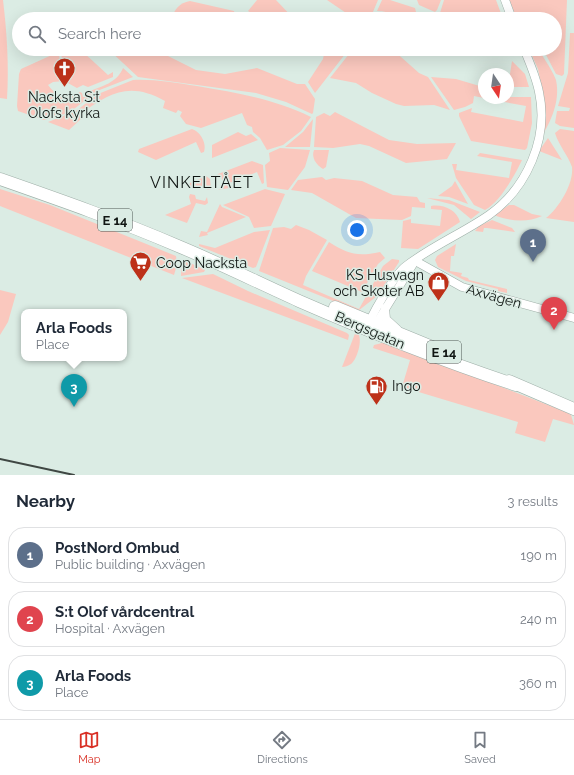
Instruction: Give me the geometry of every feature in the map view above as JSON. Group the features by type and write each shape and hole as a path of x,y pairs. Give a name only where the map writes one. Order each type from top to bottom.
{"highway":[{"name":"Bergsgatan","path":"0,179 86,208 371,326 444,360 516,385 574,409"},
{"name":"Bergsgatan","path":"371,326 409,337 486,370 516,385"}],"street":[{"path":"505,0 509,12"},
{"path":"371,326 400,272 406,266 417,262 490,215 508,199 525,177 536,145 541,113 539,93 527,56"},
{"path":"371,326 417,262"},
{"name":"Axvägen","path":"417,262 462,287 574,318"},
{"path":"385,308 385,316 389,324 409,337"}],"shaded area":[{"path":"0,0 3,0 7,37 7,99 0,98"},
{"path":"257,0 276,0 287,12 250,12 248,11"},
{"path":"327,0 378,0 373,12 345,12"},
{"path":"382,0 390,0 415,8 416,12 387,12 377,11"},
{"path":"417,0 441,0 435,12 419,5"},
{"path":"444,0 496,0 500,12 440,12"},
{"path":"509,0 567,0 564,74 562,76 556,74 547,56 562,56 562,12 514,12"},
{"path":"190,1 234,12 174,12 183,3"},
{"path":"570,33 574,33 574,128 560,126 555,123 557,111 569,111 570,108 558,106 568,73"},
{"path":"50,56 59,56 64,81 53,82 48,85 51,89 62,96 71,96 80,92 82,93 83,97 86,97 88,92 113,81 123,68 133,77 97,91 65,114 44,120 18,111 19,74 21,69"},
{"path":"62,56 87,56 108,75 113,72 113,77 88,87 83,85 77,88 66,82"},
{"path":"116,56 168,56 196,70 225,74 257,68 297,84 305,84 315,99 313,113 312,114 286,102 256,93 138,77"},
{"path":"324,56 344,56 315,93 308,82"},
{"path":"347,56 400,56 419,73 428,77 450,110 434,105 404,106 396,104 372,93 356,83 330,78"},
{"path":"532,56 543,56 550,68 556,80 557,97 550,121 538,143 543,94 538,69"},
{"path":"512,61 525,74 529,87 514,87 514,68 511,68"},
{"path":"431,77 456,79 478,86 478,97 474,96 473,103 454,110"},
{"path":"133,80 149,80 197,86 241,94 269,101 311,117 301,131 283,145 267,150 260,138 253,132 252,127 247,125 242,113 201,128 186,124 180,116 182,112 178,110 176,113 163,108 165,101 141,92 120,92 101,100 80,114 82,118 69,130 48,122 76,111 98,94"},
{"path":"514,97 531,97 532,123 527,148 525,150 471,141 459,116 459,113 472,108 471,112 523,122 526,106 514,104"},
{"path":"335,112 389,140 417,144 456,143 447,159 406,163 369,146 360,144 333,148 314,147 316,117 324,113 330,116"},
{"path":"313,119 310,147 285,147 303,132"},
{"path":"192,129 201,135 205,145 204,152 201,153 196,142 156,160 138,152 139,149"},
{"path":"560,129 574,131 574,222 546,218 551,214 564,196 572,174 572,167 555,133"},
{"path":"238,132 246,136 251,134 258,140 212,158 212,145"},
{"path":"548,138 562,160 539,151"},
{"path":"280,148 310,150 305,167 288,190 267,187 265,165 270,161 269,153"},
{"path":"314,150 329,150 326,167 323,169 315,161 313,155"},
{"path":"480,153 522,160 501,195 485,210 474,205 456,178 452,164 457,164 456,170 509,178 512,162 477,156"},
{"path":"252,161 263,165 264,183 262,184 257,172 227,184 229,188 218,190 224,187 221,176 216,177 218,174"},
{"path":"206,176 210,179 211,189 207,190 207,186 193,186 193,189 188,188 190,183"},
{"path":"322,177 326,180 334,178 362,181 393,195 417,197 420,202 425,203 425,208 412,207 411,216 402,220 356,218 312,193 291,190 298,180"},
{"path":"455,181 468,204 449,197 438,196 452,186"},
{"path":"0,189 50,205 176,256 177,265 174,275 0,206"},
{"path":"265,189 285,194 271,226 254,228 249,217 223,205"},
{"path":"190,194 195,195 196,199 205,201 207,197 208,203 205,205 196,203 187,223 165,215 191,204 189,197"},
{"path":"427,198 449,200 480,212 471,219 454,205"},
{"path":"220,204 222,207 246,217 207,233 208,235 199,237 201,231 207,232"},
{"path":"509,205 514,205 532,214 542,216 530,220 518,220 506,219 494,215"},
{"path":"431,206 445,207 453,211 460,222 418,249 401,248 403,221 411,219 411,223 440,226 442,210 431,209"},
{"path":"492,220 512,228 515,232 487,228 484,228 483,232 475,231 479,226"},
{"path":"296,225 327,240 306,276 303,285 359,309 383,266 392,259 399,260 399,262 377,296 358,311 259,271 273,228 284,227 291,229"},
{"path":"270,230 256,267 253,268 199,246 199,244 215,248 254,232"},
{"path":"329,242 347,252 365,254 380,252 385,258 378,264 362,292 312,271"},
{"path":"456,244 454,256 451,256 450,271 462,273 461,276 468,278 469,280 507,289 507,293 498,291 498,289 466,281 438,267 435,260 437,256"},
{"path":"184,260 205,270 204,272 181,276 182,261"},
{"path":"213,274 248,291 347,333 349,335 348,340 182,278"},
{"path":"0,290 16,294 8,322 0,335"},
{"path":"356,331 360,337 358,352 351,364 342,367"},
{"path":"386,342 566,412 571,415 574,425 553,419 545,442 515,433 518,422 402,387 410,360 373,348 374,345"}],"railway":[{"path":"0,459 74,475"}],"place":[{"name":"Nacksta S:t Olofs kyrka","path":"64,88"},
{"name":"PostNord Ombud","path":"533,262"},
{"name":"Coop Nacksta","path":"141,282"},
{"name":"KS Husvagn och Skoter AB","path":"439,302"},
{"name":"S:t Olof vårdcentral","path":"554,330"},
{"name":"Ingo","path":"377,406"},
{"name":"Arla Foods","path":"74,407"}],"district":[{"name":"VINKELTÅET","path":"202,182"}]}
